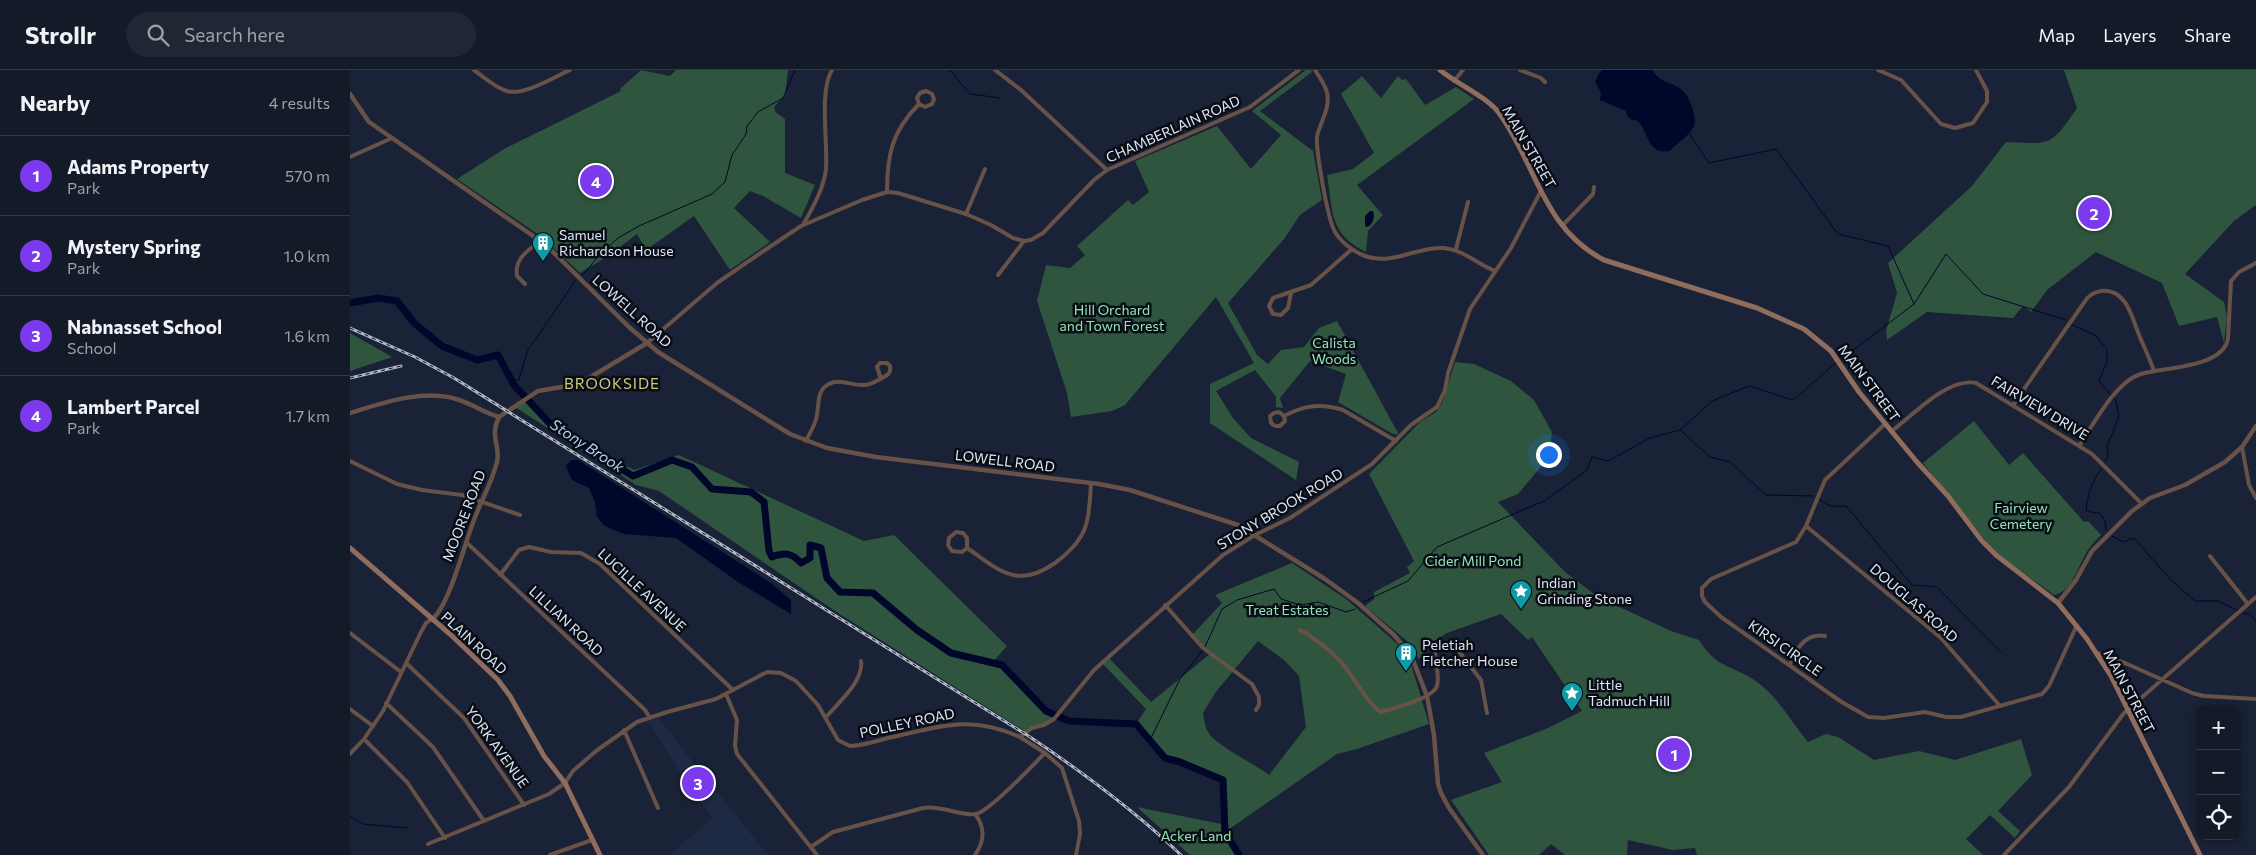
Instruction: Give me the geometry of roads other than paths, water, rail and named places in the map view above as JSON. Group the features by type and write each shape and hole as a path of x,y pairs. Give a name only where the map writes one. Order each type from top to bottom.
{"main road":[{"name":"MAIN STREET","path":"1440,70 1489,103 1498,113 1562,226 1576,242 1604,260 1757,308 1804,329 1831,351 1859,392 1948,496 1982,541 1996,555 2058,602 2077,625 2111,676 2200,855"},
{"name":"PLAIN ROAD","path":"350,548 432,619 498,680 510,696 544,756 565,782 600,855"}],"street":[{"path":"474,70 502,89 514,92 528,89 570,70"},
{"path":"803,225 826,170 826,90 832,70"},
{"path":"995,70 1021,90 1108,170"},
{"name":"CHAMBERLAIN ROAD","path":"1024,241 1031,240 1043,233 1094,180 1108,170 1250,107 1299,70"},
{"path":"1315,70 1324,84 1328,96 1329,105 1317,138 1324,191 1334,231 1352,249 1374,259 1441,248 1456,249 1495,271"},
{"path":"1454,81 1463,70"},
{"path":"1520,70 1541,78 1545,82"},
{"path":"1878,70 1901,80 1940,124 1955,128 1973,123 1987,102 1987,91 1976,70"},
{"path":"926,91 932,94 934,100 931,105 925,107 919,104 917,98 920,93 926,91"},
{"name":"LOWELL ROAD","path":"350,94 365,118 541,240 647,343 776,425 806,441 837,450 876,457 1091,483 1130,490 1225,520 1255,535 1301,563 1350,596 1394,635 1411,655 1427,696 1441,793 1449,808 1483,855"},
{"path":"887,192 891,150 895,137 903,122 919,104"},
{"path":"350,157 392,138"},
{"path":"966,214 985,169"},
{"path":"1562,226 1593,194 1594,187"},
{"name":"STONY BROOK ROAD","path":"1020,737 1032,728 1054,719 1094,670 1223,555 1255,535 1290,518 1349,480 1372,464 1412,425 1432,412 1440,402 1470,308 1511,248 1541,191"},
{"path":"350,413 420,396 442,396 458,399 499,417 529,395 546,388 579,384 647,343 717,283 803,225 862,200 887,192 898,193 966,214 1013,238 1024,241 998,275"},
{"path":"1456,249 1468,202"},
{"path":"525,284 517,276 518,263 523,255 541,240"},
{"path":"1291,292 1286,311 1281,315 1273,314 1269,306 1271,300 1291,292 1316,282 1352,249"},
{"path":"2079,446 2112,399 2128,381 2140,374 2219,355 2224,349 2229,332 2231,282 2239,272 2256,263"},
{"path":"2013,405 2087,298 2098,291 2111,291 2118,294 2126,304 2154,371"},
{"path":"806,441 816,419 820,395 826,386 838,382 867,385 881,378"},
{"name":"FAIRVIEW DRIVE","path":"1892,431 1941,392 1956,383 1976,383 2079,446 2108,468 2141,503"},
{"path":"1284,416 1313,405 1334,407 1343,410 1396,442"},
{"path":"1274,412 1281,412 1284,416 1285,421 1280,426 1275,426 1271,423 1270,416 1274,412"},
{"name":"MOORE ROAD","path":"432,619 442,607 497,464 494,430 499,417"},
{"name":"KIRSI CIRCLE","path":"1885,424 1825,480 1806,526 1792,546 1715,576 1706,583 1702,591 1705,602 1721,617 1840,701 1868,717 1884,718 1925,712 1946,717 1961,717 2044,692 2077,625"},
{"path":"2058,602 2076,580 2092,551 2141,503 2162,492 2200,478 2225,462 2242,447 2256,426"},
{"path":"2242,447 2256,498"},
{"path":"350,461 397,484 422,490 453,493 520,515"},
{"path":"967,548 1006,573 1027,576 1040,573 1070,550 1082,534 1089,514 1091,483"},
{"name":"DOUGLAS ROAD","path":"1806,526 1940,638 2000,706"},
{"path":"956,532 963,533 967,538 967,548 958,553 952,550 948,542 950,535 956,532"},
{"name":"LILLIAN ROAD","path":"466,542 645,710 650,718"},
{"name":"LUCILLE AVENUE","path":"500,575 519,550 526,548 555,552 578,552 588,555 600,564 733,690"},
{"path":"2210,556 2248,604"},
{"path":"2004,855 2068,787 2127,710 2256,597"},
{"path":"1165,605 1203,648 1254,686 1259,700 1256,710"},
{"path":"350,754 373,726 426,623 432,619"},
{"path":"1300,630 1341,661 1364,692 1370,705 1377,711 1400,707 1434,692 1438,686 1436,649 1443,644 1451,643 1460,651 1481,680 1487,713"},
{"path":"350,633 401,672"},
{"path":"1790,664 1797,650 1807,638 1814,635 1825,636"},
{"path":"2097,653 2126,663 2192,693 2204,696 2256,699"},
{"path":"826,716 856,680 862,665 861,661"},
{"name":"YORK AVENUE","path":"406,663 464,718 524,805"},
{"name":"POLLEY ROAD","path":"428,844 544,796 565,782 580,764 624,730 667,712 703,704 726,694 764,673 781,673 796,681 808,692 826,716 838,740 850,746 937,727 966,723 979,723 1005,729 1020,737"},
{"path":"726,694 738,720 735,746 737,754 817,855"},
{"path":"386,703 433,747 484,821"},
{"path":"350,709 373,726"},
{"path":"624,730 658,808"},
{"path":"1020,737 1045,753 1062,768 1077,812 1080,834 1076,855"},
{"path":"364,739 407,782 445,838"},
{"path":"811,847 833,832 923,808 939,808 975,814 990,805 1045,753"},
{"path":"975,814 983,836 980,848 975,855"},
{"path":"550,855 592,840"}],"waterway":[{"path":"583,275 600,254 618,238 639,226 712,194 725,182 732,155 746,134 747,126 758,112 783,98 795,70"},
{"path":"950,70 970,94 1000,98"},
{"path":"1689,133 1709,163 1776,149 1838,234 1888,246 1914,304"},
{"path":"1843,358 1914,304 1946,254 1983,294 2066,320"},
{"path":"511,380 519,380 527,352 575,281"},
{"name":"Stony Brook","path":"350,303 378,298 397,301 414,323 442,346 477,360 498,355 514,385 554,428 633,476 672,460 692,467 712,489 751,492 764,502 769,551 772,557 788,554 801,563 810,558 810,545 821,548 827,578 840,592 873,593 917,630 951,653 1002,665 1046,711 1069,721 1136,724 1165,758 1180,762 1223,780 1225,832 1239,855"},
{"path":"2072,325 2095,335 2107,349 2107,361 2099,381 2116,401 2119,416 2107,447 2108,455 2105,462"},
{"path":"1363,602 1408,581 1437,547 1544,501 1587,470 1592,457 1608,461 1650,438 1680,430 1712,401 1749,386 1793,400 1836,363"},
{"path":"1680,430 1710,457 1730,462 1766,495 1813,496"},
{"path":"2102,468 2091,488 2086,510 2100,513 2105,521 2106,530"},
{"path":"1820,499 1829,505 1846,506 1912,585 1937,587 2001,652"},
{"path":"2112,536 2123,542 2134,538 2169,578 2195,601 2218,601 2237,610"},
{"path":"1205,647 1222,609 1237,600 1274,589 1281,599 1300,605 1318,602 1346,612 1355,609"},
{"path":"2243,613 2250,614 2256,622"},
{"path":"1150,740 1180,679 1203,650"},
{"path":"350,816 363,824 407,828"}],"railway":[{"path":"350,328 415,357 454,378 1027,735 1107,792 1145,822 1181,855"},
{"path":"350,378 401,366"}],"place":[{"name":"Lambert Parcel","path":"596,181"},
{"name":"Mystery Spring","path":"2094,213"},
{"name":"Samuel Richardson House","path":"543,262"},
{"name":"Indian Grinding Stone","path":"1521,610"},
{"name":"Peletiah Fletcher House","path":"1406,672"},
{"name":"Little Tadmuch Hill","path":"1572,712"},
{"name":"Adams Property","path":"1674,754"},
{"name":"Nabnasset School","path":"698,783"}],"district":[{"name":"BROOKSIDE","path":"612,384"}],"park label":[{"name":"Hill Orchard and Town Forest","path":"1112,318"},
{"name":"Calista Woods","path":"1334,352"},
{"name":"Fairview Cemetery","path":"2021,516"},
{"name":"Cider Mill Pond","path":"1473,561"},
{"name":"Treat Estates","path":"1287,610"},
{"name":"Acker Land","path":"1196,836"}]}
